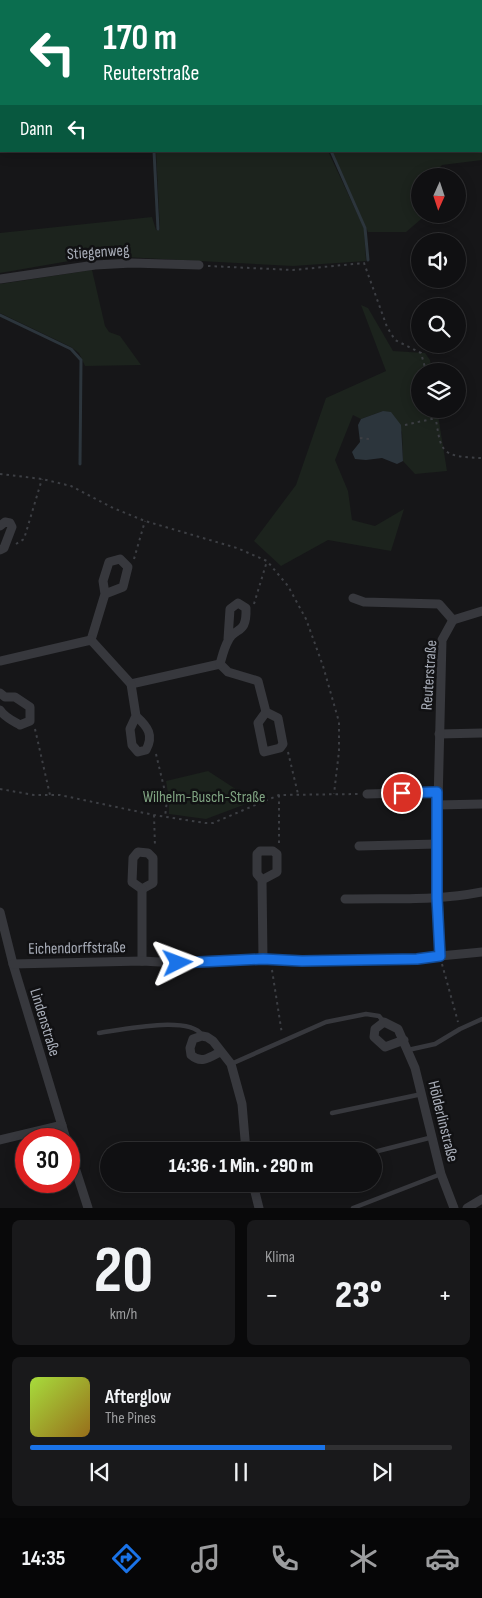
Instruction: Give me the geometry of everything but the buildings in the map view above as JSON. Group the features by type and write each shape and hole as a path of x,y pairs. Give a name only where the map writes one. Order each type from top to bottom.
{"street":[{"name":"Stiegenweg","path":"0,280 95,264 132,263 199,266"},
{"path":"0,526 5,522 10,523 12,527 2,549"},
{"path":"91,640 104,594 103,581 109,562 120,559 128,567 123,588 104,594"},
{"path":"353,598 364,602 439,604 453,620 482,611"},
{"path":"220,664 228,639 230,609 238,603 246,608 247,619 242,629 228,639"},
{"name":"Reuterstraße","path":"440,956 437,898 437,792 442,640 453,620"},
{"path":"0,661 91,640"},
{"path":"91,640 131,684 136,716 130,729 132,745 138,752 146,750 150,743 148,726 136,716"},
{"path":"131,684 220,664"},
{"path":"220,664 228,672 258,681 266,712 258,724 264,752 280,748 284,744 278,718 266,712"},
{"path":"0,693 5,697 15,697 30,707 30,721 20,725 8,718 0,710"},
{"name":"Reuterstraße","path":"439,734 482,733"},
{"path":"367,794 437,792"},
{"path":"437,805 482,804"},
{"path":"359,846 437,844"},
{"path":"262,880 276,872 277,854 273,851 260,851 257,854 257,874 262,880 267,960"},
{"name":"Eichendorffstraße","path":"142,961 142,889 132,882 133,858 138,852 148,852 150,855"},
{"path":"142,889 153,883 153,858 150,855"},
{"path":"345,899 437,898 482,892"},
{"name":"Lindenstraße","path":"0,912 13,964 63,1128"},
{"name":"Eichendorffstraße","path":"13,964 417,959 482,952"},
{"path":"384,1022 375,1029 374,1037 385,1047 404,1040"},
{"name":"Hölderlinstraße","path":"384,1022 398,1029 416,1068 441,1174 454,1208"},
{"path":"220,1052 208,1059 202,1060 196,1059 191,1055 190,1048 193,1039 202,1036 208,1037 231,1064 242,1104 245,1142"},
{"path":"0,1140 62,1125"},
{"path":"80,1183 88,1208"},
{"path":"255,1192 259,1208"},
{"path":"467,1208 482,1199"}],"lane":[{"name":"Hölderlinstraße","path":"231,1064 326,1022 366,1014 380,1016 384,1022"},
{"path":"408,1050 435,1044 460,1029 482,1019"},
{"path":"99,1033 148,1026 183,1026 199,1031 202,1036"},
{"path":"332,1113 422,1094"},
{"path":"382,1150 433,1138"},
{"path":"353,1208 441,1174"}],"path":[{"path":"199,266 293,270 364,263 387,327 395,340 421,353 424,363"},
{"path":"405,425 436,418 441,447 459,457 482,458"},
{"path":"360,438 369,439"},
{"path":"0,474 42,479 71,486 114,508 145,520 237,548 267,561 288,586 306,619 331,694 339,722 339,751 334,794"},
{"path":"2,549 13,546 24,539 42,479"},
{"path":"128,567 134,559 145,520"},
{"path":"246,608 254,605 267,561"},
{"path":"30,721 35,726 50,795"},
{"path":"150,743 156,756 167,800 165,817"},
{"path":"284,744 298,794"},
{"path":"0,789 34,795 60,795 165,817 213,822 279,796 298,794 367,794"},
{"path":"277,854 280,849 279,796"},
{"path":"150,855 155,849 154,815"},
{"path":"440,956 460,1029"},
{"path":"267,960 283,1042"}],"green space":[{"path":"156,152 328,152 364,228 366,261 293,266 124,257 75,260 0,273 0,233 152,217 156,230 160,230"},
{"path":"331,152 482,152 482,160 442,165 439,168 411,168 411,223 416,223 406,232 368,232"},
{"path":"92,270 105,326 109,332 120,336 141,365 85,366 79,353 71,347 0,313 0,284"},
{"path":"361,305 368,308 393,351 425,353 430,360 431,363 411,363 411,418 438,418 447,471 415,474 403,461 402,432 383,411 361,419 353,415 335,460 348,491 352,520 375,526 404,509 391,551 328,540 281,566 254,541 296,485 326,398 386,371"},
{"name":"Wilhelm-Busch-Straße","path":"208,771 254,801 206,819 169,814 166,781"}],"shaded area":[{"path":"383,411 391,412 401,425 403,461 397,464 382,458 355,459 352,452 360,442 358,425 361,419"}],"waterway":[{"path":"154,152 158,229"},
{"path":"331,152 365,228 368,260"},
{"path":"0,315 71,349 81,360 80,464"}],"route":[{"path":"178,963 263,959 302,961 417,959 440,956 437,898 437,792 402,793"}]}
